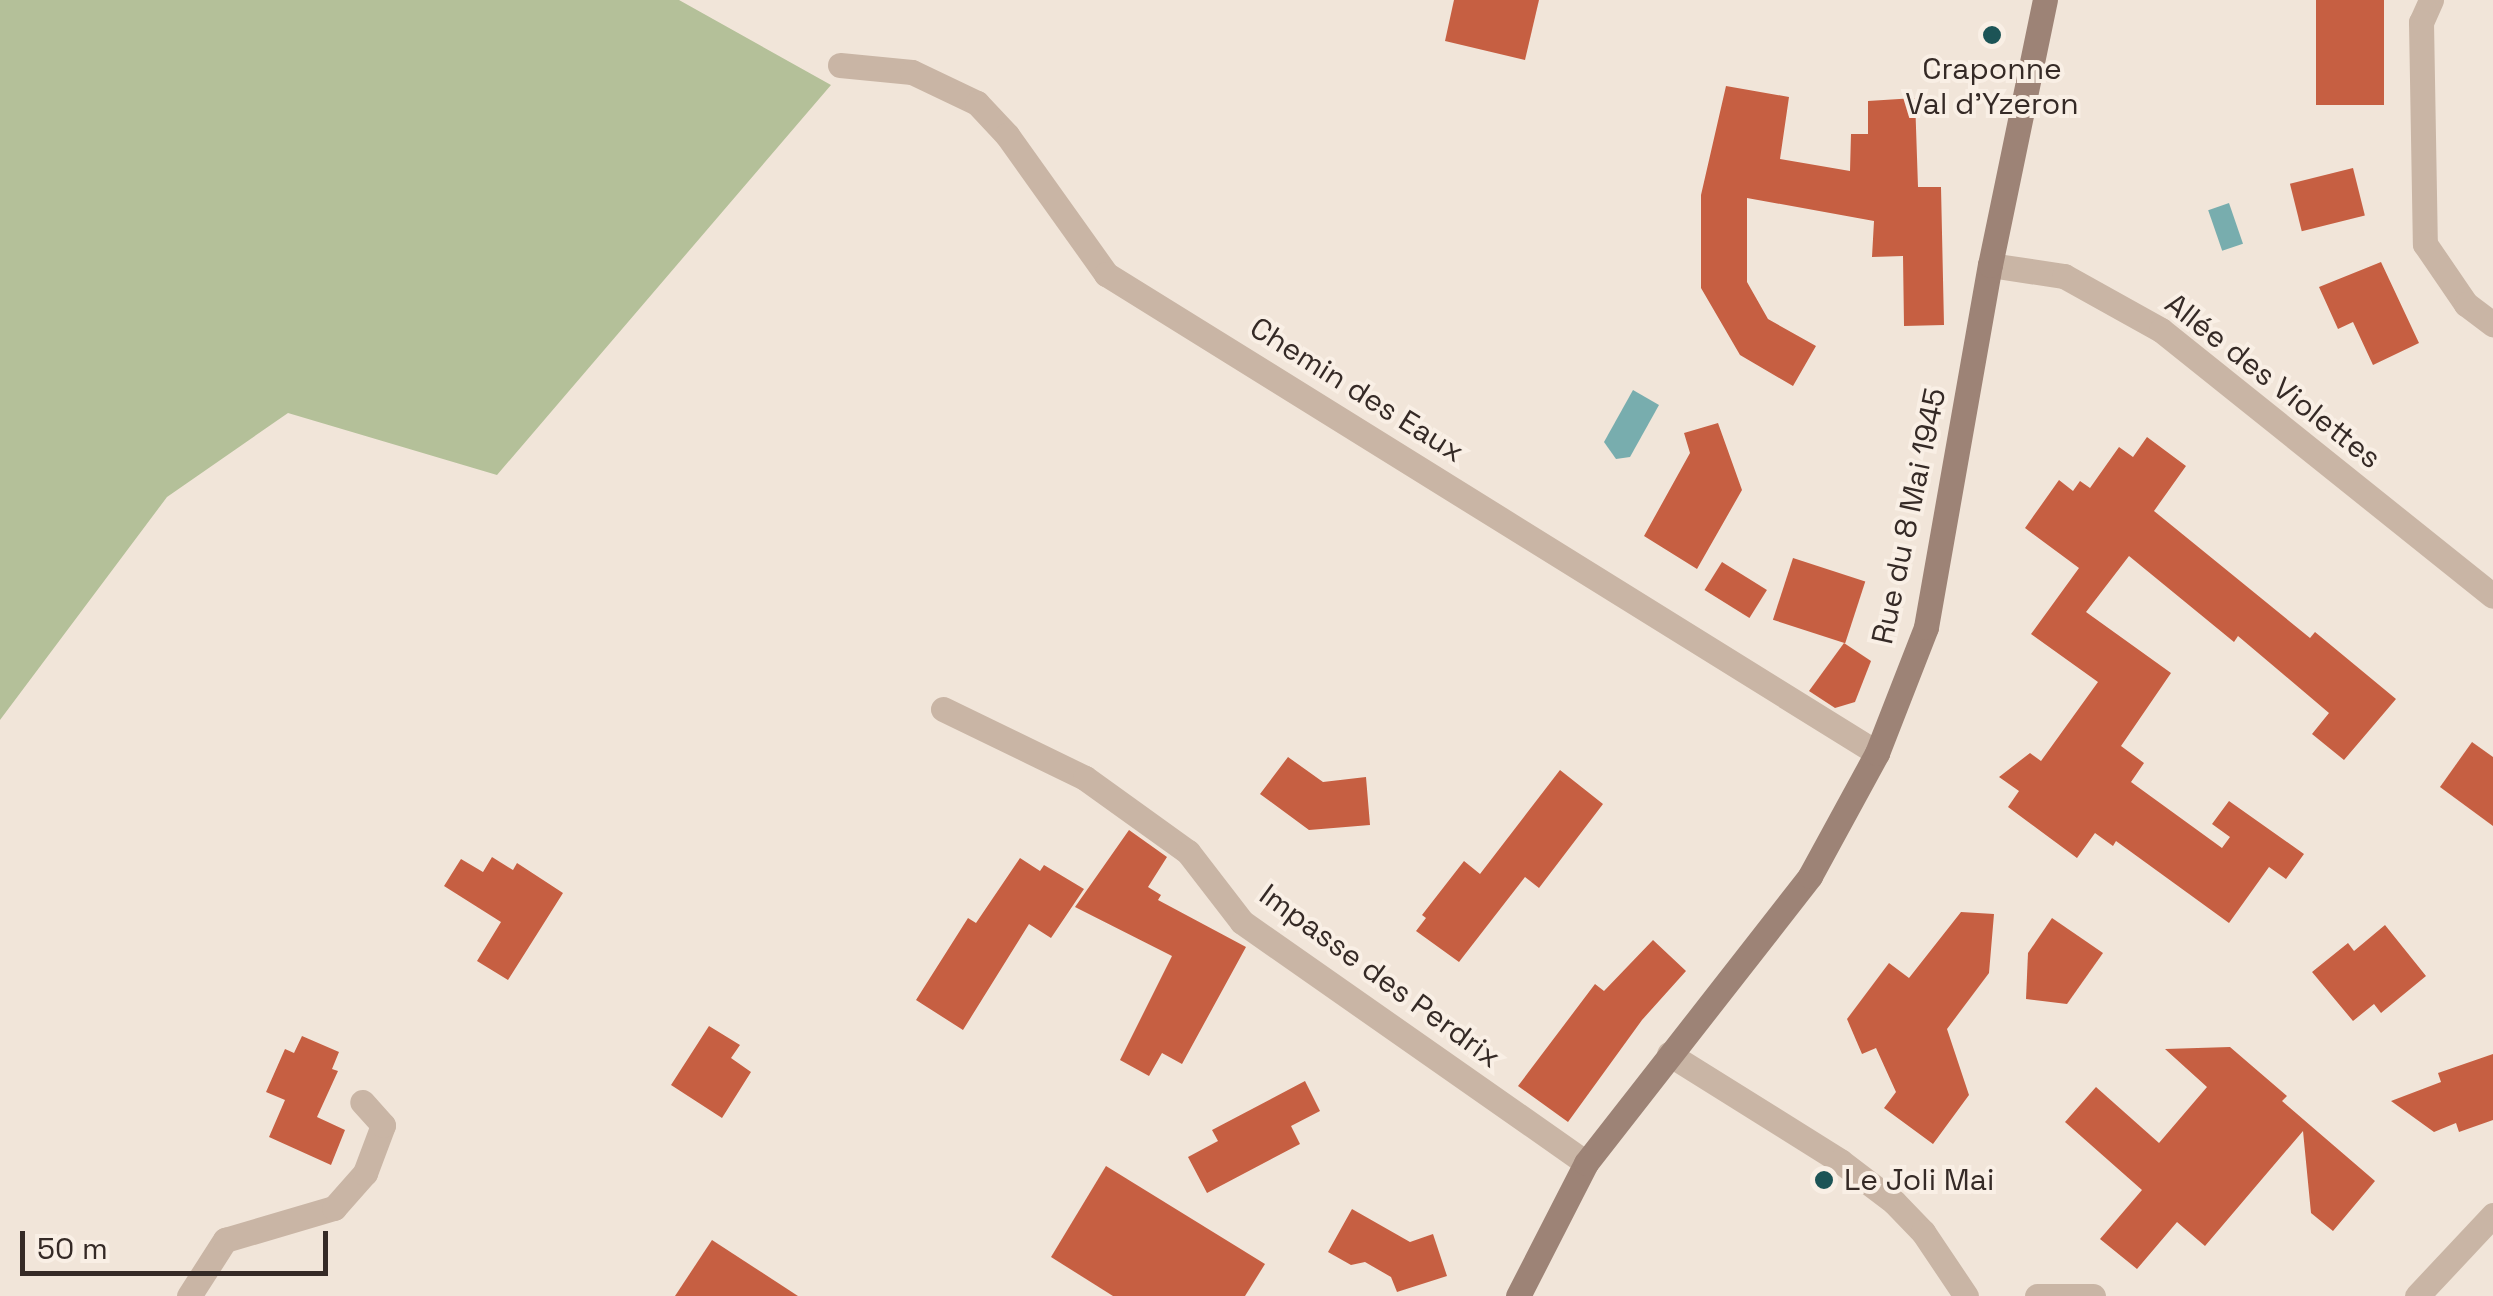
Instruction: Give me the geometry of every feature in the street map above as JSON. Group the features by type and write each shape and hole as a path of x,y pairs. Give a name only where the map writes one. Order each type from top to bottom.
{"main road":[{"name":"Rue du 8 Mai 1945","path":"1518,1296 1586,1163 1810,876 1878,752 1926,627 1990,265 2046,0"}],"street":[{"path":"2431,0 2421,22 2426,244 2466,304 2493,324"},
{"name":"Chemin des Eaux","path":"840,65 912,72 977,102 1007,135 1106,274 1878,752"},
{"name":"Allée des Violettes","path":"1990,265 2064,276 2161,330 2493,596"},
{"name":"Impasse des Perdrix","path":"942,709 1085,778 1188,852 1242,922 1586,1163"},
{"path":"1669,1054 1840,1161 1894,1202 1923,1232 1966,1296"},
{"path":"190,1296 225,1240 334,1208 365,1173 383,1126 362,1102"},
{"path":"2417,1296 2493,1214"},
{"path":"2037,1296 2093,1296"}],"green space":[{"path":"0,0 679,0 831,85 497,475 288,413 167,497 0,720"}],"water":[{"path":"2229,203 2243,244 2222,251 2208,210"},
{"path":"1633,390 1659,405 1630,457 1616,459 1604,442"}],"building":[{"path":"1454,0 1539,0 1525,60 1445,41"},
{"path":"2316,0 2384,0 2384,105 2316,105"},
{"path":"1726,86 1789,97 1780,159 1850,171 1851,134 1868,134 1868,101 1915,98 1918,187 1941,187 1944,325 1904,326 1903,256 1872,257 1874,221 1747,198 1747,282 1768,319 1816,346 1793,386 1740,355 1701,288 1701,195"},
{"path":"2353,168 2365,216 2302,231 2290,184"},
{"path":"2381,262 2419,343 2373,365 2353,322 2338,329 2319,287"},
{"path":"1718,423 1742,490 1697,569 1644,536 1690,453 1684,433"},
{"path":"2147,437 2186,466 2154,511 2310,638 2315,632 2396,699 2344,760 2312,734 2329,713 2238,636 2234,642 2129,556 2086,612 2171,673 2121,746 2144,763 2131,782 2222,848 2230,837 2212,824 2229,801 2304,854 2286,879 2269,867 2229,923 2116,841 2113,846 2095,833 2077,858 2008,807 2019,791 1999,777 2030,753 2041,761 2098,682 2031,634 2079,568 2025,528 2059,480 2073,491 2080,481 2090,488 2119,447 2133,457"},
{"path":"1793,558 1865,581 1845,643 1773,620"},
{"path":"1722,562 1767,590 1749,618 1705,590"},
{"path":"1844,643 1871,661 1855,702 1835,708 1809,691"},
{"path":"2472,742 2493,757 2493,826 2440,787"},
{"path":"1288,757 1323,782 1366,777 1370,825 1309,830 1260,794"},
{"path":"1560,770 1603,804 1539,888 1525,877 1459,962 1416,931 1426,918 1422,915 1464,861 1480,874"},
{"path":"1129,830 1167,857 1148,887 1161,895 1158,900 1246,947 1182,1064 1162,1053 1149,1076 1120,1060 1172,956 1075,907"},
{"path":"492,857 513,870 517,863 563,893 508,980 477,961 501,922 444,886 461,859 483,872"},
{"path":"1020,858 1040,871 1044,865 1084,889 1051,938 1029,924 963,1030 916,1000 968,918 976,923"},
{"path":"1961,912 1994,914 1989,973 1947,1029 1969,1095 1933,1144 1884,1108 1896,1092 1876,1048 1862,1054 1847,1019 1889,963 1909,978"},
{"path":"2052,918 2103,953 2067,1004 2026,999 2028,953"},
{"path":"2385,925 2426,976 2381,1013 2374,1004 2353,1021 2312,972 2348,943 2354,951"},
{"path":"1653,940 1686,971 1642,1020 1568,1122 1518,1086 1595,984 1604,991"},
{"path":"709,1026 740,1045 731,1058 751,1072 722,1118 671,1085"},
{"path":"302,1036 339,1052 332,1069 338,1071 317,1117 345,1130 331,1165 269,1137 285,1100 266,1092 285,1049 294,1053"},
{"path":"2230,1047 2287,1096 2282,1101 2375,1181 2333,1231 2311,1213 2303,1131 2205,1246 2177,1222 2137,1269 2100,1239 2142,1190 2065,1122 2096,1087 2159,1143 2207,1087 2165,1049"},
{"path":"2493,1054 2493,1120 2459,1132 2456,1123 2434,1132 2391,1101 2441,1082 2438,1073"},
{"path":"1305,1081 1320,1111 1291,1126 1300,1144 1207,1193 1188,1157 1218,1141 1212,1130"},
{"path":"1106,1166 1265,1264 1245,1296 1113,1296 1051,1257"},
{"path":"1352,1209 1410,1242 1433,1234 1447,1276 1397,1292 1391,1277 1365,1262 1351,1265 1328,1252"},
{"path":"712,1240 798,1296 675,1296"}],"place":[{"name":"Craponne Val d'Yzeron","path":"1992,35"},
{"name":"Le Joli Mai","path":"1824,1180"}]}
